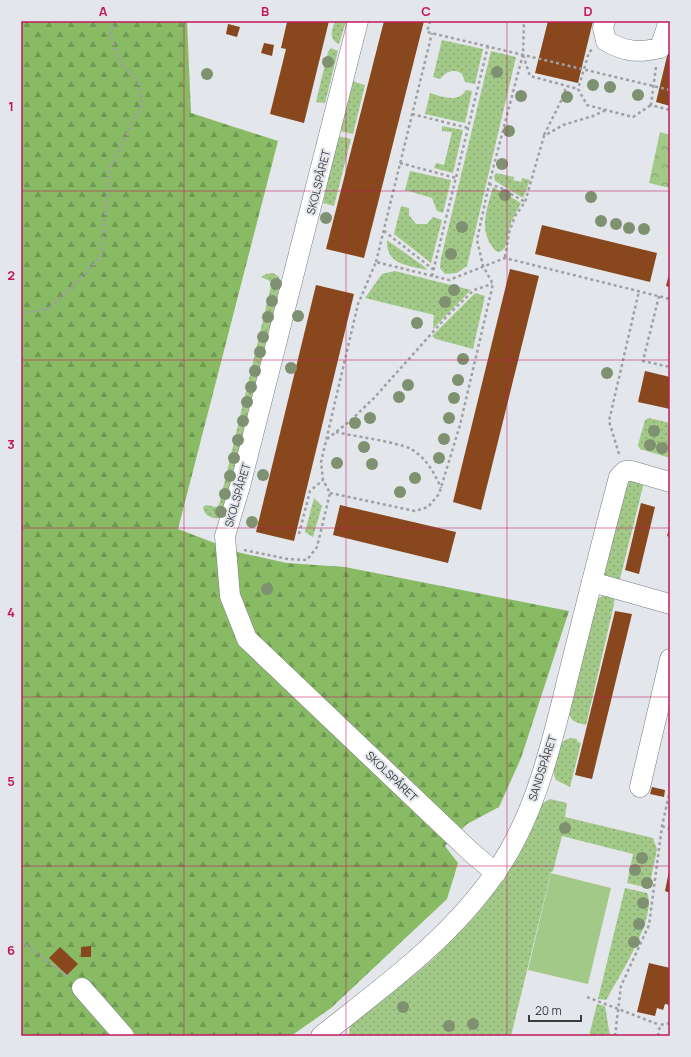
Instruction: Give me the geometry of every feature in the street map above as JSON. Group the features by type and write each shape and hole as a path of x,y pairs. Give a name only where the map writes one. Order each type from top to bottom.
{"street":[{"name":"SKOLSPÅRET","path":"358,21 246,464 225,536 230,596 247,639 472,853 496,873"},
{"path":"605,21 603,28 606,40 618,48 643,52 660,48 669,21"},
{"path":"625,471 632,471 670,482"},
{"name":"SANDSPÅRET","path":"321,1036 401,974 437,940 496,873 512,846 536,791 556,723 619,476 625,471"},
{"path":"592,582 670,604"},
{"path":"640,787 670,659"},
{"path":"82,988 124,1036"}],"path":[{"path":"21,313 49,309 101,257 110,168 142,104 138,81 119,60 110,34 114,21"},
{"path":"430,21 427,32 670,90"},
{"path":"330,493 414,511 428,507 439,494 460,425 493,284 483,266 477,240 489,184 523,54 524,21"},
{"path":"226,546 288,560 306,560 317,547 330,493 323,480 321,462 326,439 358,304 376,262 432,33"},
{"path":"432,276 488,46"},
{"path":"523,54 530,76 578,89 587,104 633,117 652,104"},
{"path":"578,89 584,69"},
{"path":"505,258 509,232 515,216 525,202 544,136 564,95 566,86"},
{"path":"652,104 653,86"},
{"path":"652,104 670,110"},
{"path":"544,136 563,125 593,116 606,110"},
{"path":"412,114 468,128"},
{"path":"400,163 456,178"},
{"path":"489,184 501,188 525,202"},
{"path":"384,231 434,270"},
{"path":"376,262 449,280 505,258 670,299"},
{"path":"326,439 350,421 374,398 450,314 474,290 493,284"},
{"path":"625,471 608,421 639,291"},
{"path":"659,296 643,361 670,367"},
{"path":"335,432 410,449 424,459 435,474 441,488"},
{"path":"299,534 310,491 323,480"},
{"path":"615,1036 621,986 649,925 662,826 670,790"},
{"path":"662,826 670,828"},
{"path":"21,941 82,988"},
{"path":"587,997 660,1025 670,1023"},
{"path":"658,1036 660,1025"}],"green space":[{"path":"21,21 187,21 191,113 278,141 178,529 241,553 287,563 345,567 569,611 521,758 499,807 467,824 445,846 458,863 447,899 331,1008 291,1036 21,1036"},
{"path":"335,21 346,21 339,44 333,40 332,37"},
{"path":"442,40 483,49 475,84 465,82 462,74 456,71 447,72 440,79 433,77"},
{"path":"331,48 338,51 325,103 316,102 328,52"},
{"path":"491,51 516,57 467,266 457,273 445,274 440,268 441,258"},
{"path":"352,81 365,85 353,134 340,131"},
{"path":"466,90 472,91 465,123 425,114 430,93 454,98 459,97"},
{"path":"442,126 463,130 453,173 434,168 436,163 444,165 452,132 442,131"},
{"path":"660,132 670,135 670,188 649,183"},
{"path":"338,136 351,139 334,206 323,203"},
{"path":"410,171 451,180 443,213 437,211 432,198 405,190"},
{"path":"496,173 514,177 513,180 521,182 522,178 530,180 523,198 495,181 494,176"},
{"path":"493,187 521,203 511,222 505,248 500,252 496,251 487,238 485,224 487,209"},
{"path":"401,206 409,208 409,215 416,224 427,224 433,217 442,220 431,263 394,234"},
{"path":"387,240 427,270 405,265 394,259 390,255"},
{"path":"395,271 471,290 433,329 434,315 365,298 382,274"},
{"path":"273,273 279,277 280,284 236,469 220,518 214,518 205,513 203,507 206,505 216,507 219,505 272,282 261,277 266,274"},
{"path":"475,293 485,296 473,349 436,339 432,336"},
{"path":"649,418 670,423 670,458 640,449 638,445 645,420"},
{"path":"630,479 644,482 619,583 615,583 603,575 626,484"},
{"path":"314,498 322,506 313,537 305,532"},
{"path":"604,595 615,597 586,725 573,720 569,714 597,599"},
{"path":"571,738 577,739 577,741 581,743 570,787 556,780 554,768 558,748 563,741"},
{"path":"550,799 567,803 565,817 653,838 657,849 649,888 627,883 633,854 562,836 553,871 551,872 511,1036 349,1036 350,1025 395,991 432,960 471,920 485,902 542,804"},
{"path":"551,873 611,888 588,984 528,970"},
{"path":"625,888 647,893 649,903 647,916 636,946 608,997 606,1000 598,999"},
{"path":"597,1004 605,1006 610,1036 589,1036"}],"building":[{"path":"283,21 329,21 304,123 270,114 286,49 281,48 287,22"},
{"path":"384,21 424,21 364,258 326,249"},
{"path":"548,21 593,21 578,83 535,73"},
{"path":"228,24 240,27 237,37 226,34"},
{"path":"264,43 274,45 272,56 261,53"},
{"path":"669,48 670,49 670,106 656,102"},
{"path":"542,225 657,253 650,282 535,254"},
{"path":"510,269 539,276 481,510 453,502"},
{"path":"670,274 670,287 666,286"},
{"path":"316,285 354,294 294,541 256,532"},
{"path":"645,371 670,377 670,409 638,402"},
{"path":"641,503 655,507 639,574 625,570"},
{"path":"340,505 456,532 448,563 333,535"},
{"path":"670,526 670,537 667,536"},
{"path":"615,611 632,614 592,779 575,775"},
{"path":"652,787 665,790 664,797 650,794"},
{"path":"670,871 670,893 665,891"},
{"path":"91,946 91,957 81,957 81,947"},
{"path":"60,947 78,964 67,975 49,958"},
{"path":"649,963 670,968 670,1005 665,1004 663,1010 657,1008 655,1016 637,1012"}]}
